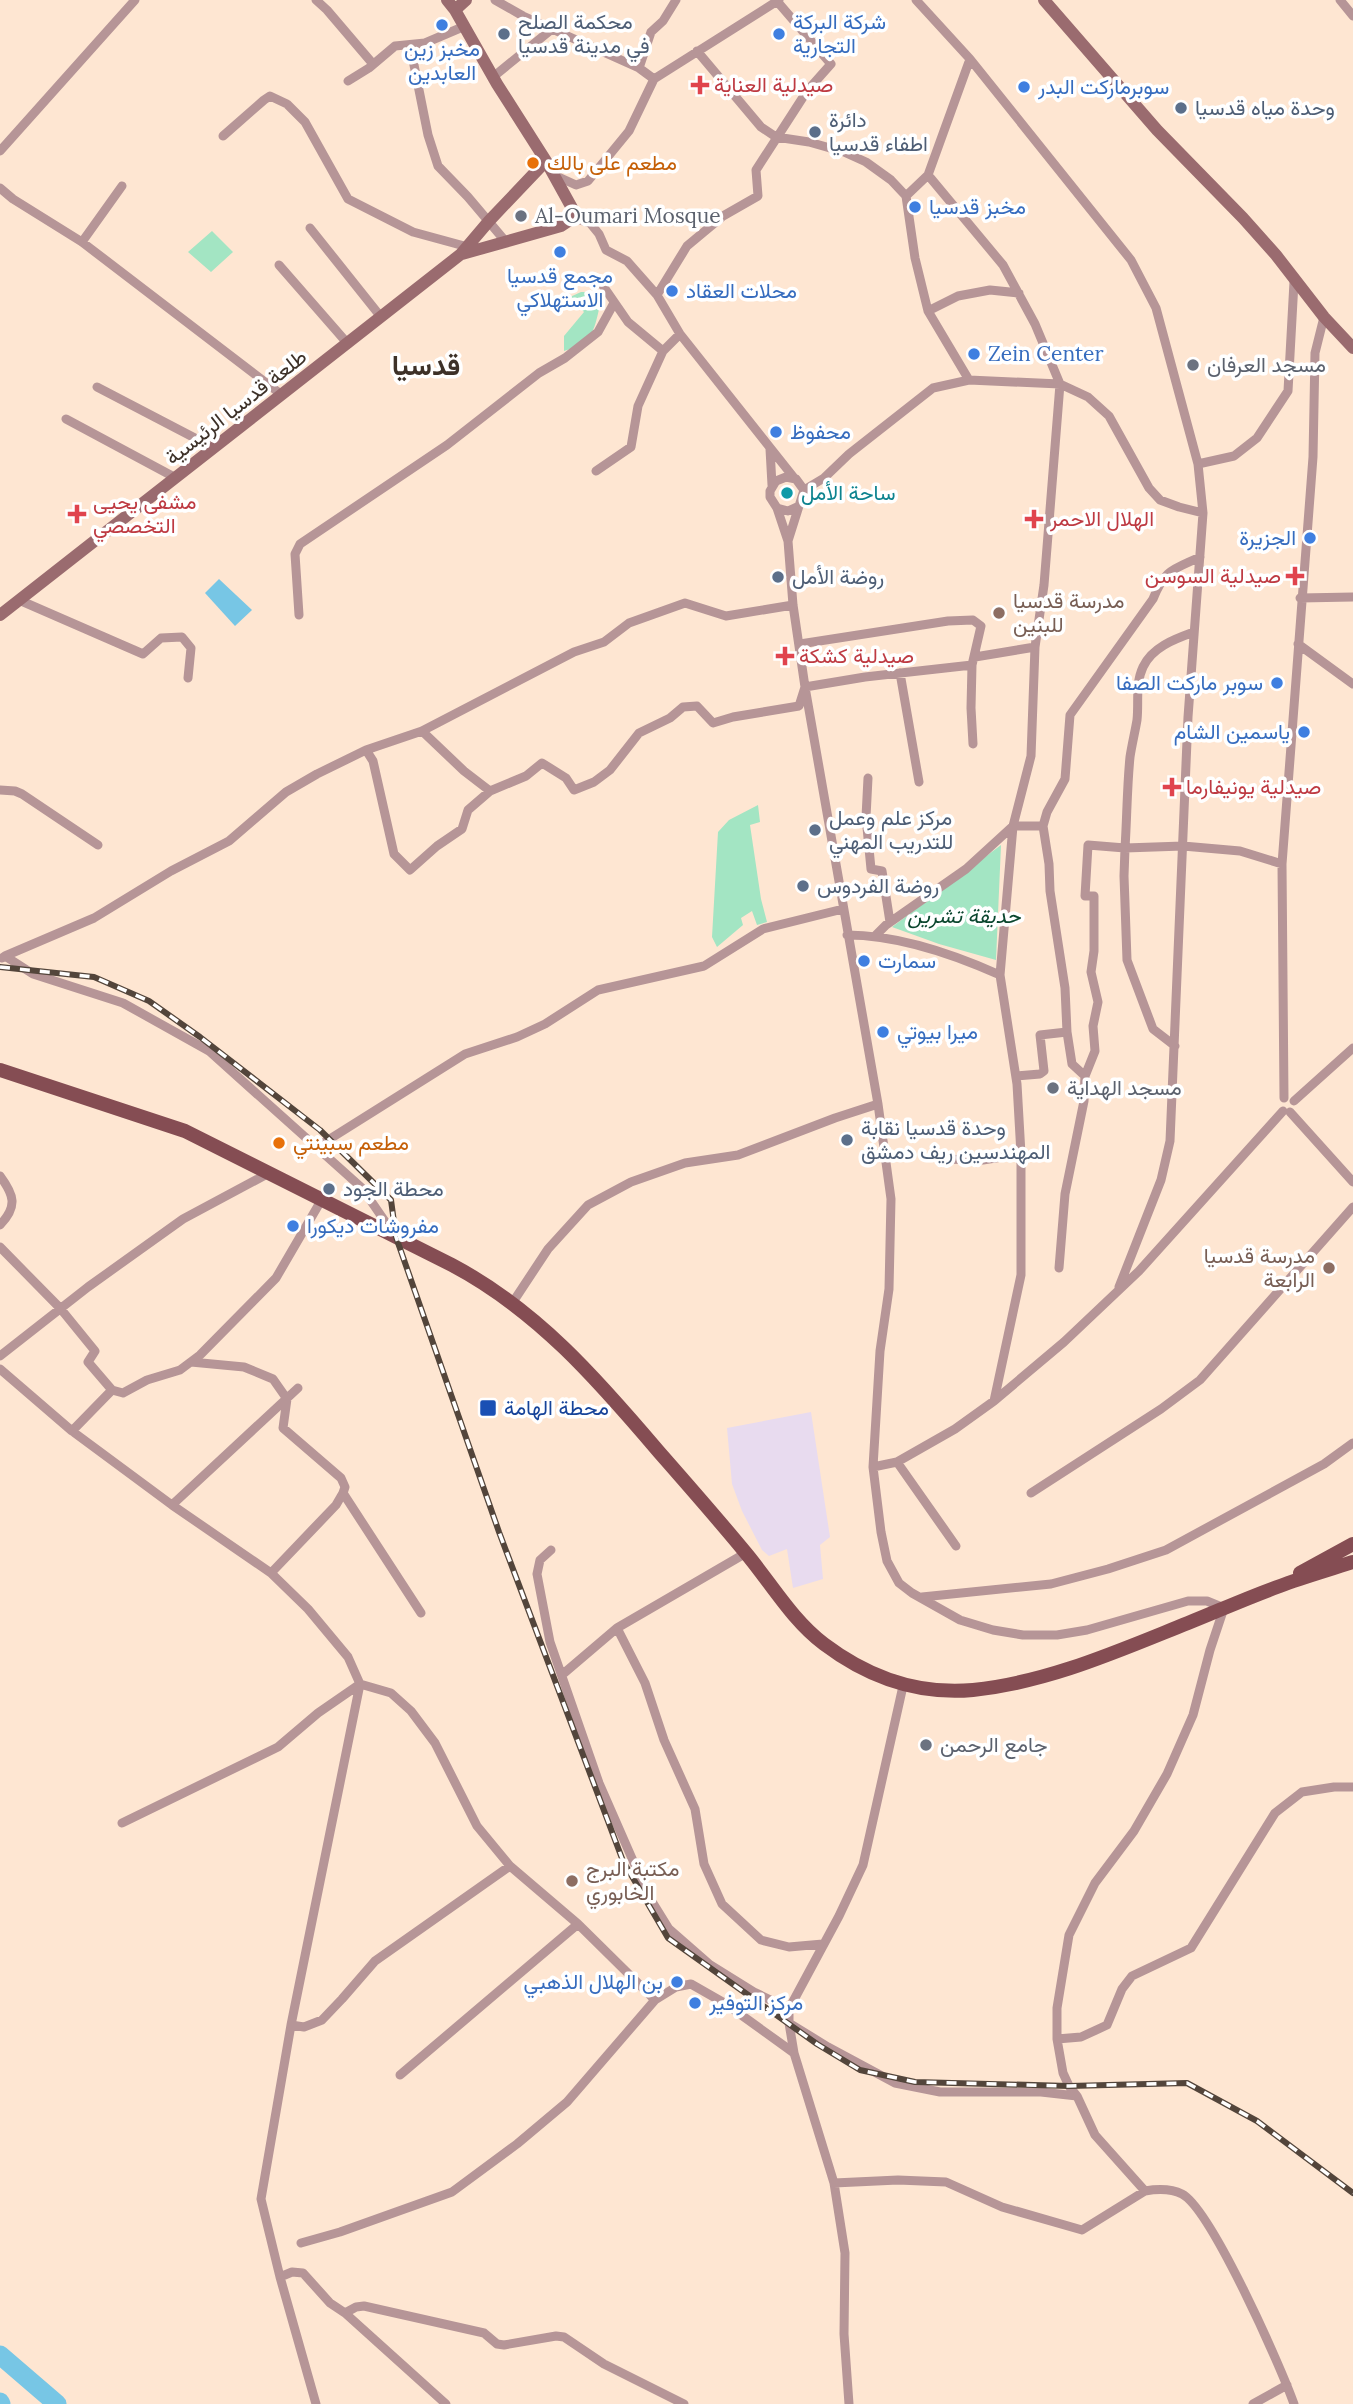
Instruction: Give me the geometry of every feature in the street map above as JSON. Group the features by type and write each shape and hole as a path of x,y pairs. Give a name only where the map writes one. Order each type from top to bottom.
{"main road":[{"path":"466,0 451,5 546,161 572,208 573,218"},
{"path":"1044,0 1157,130 1276,255 1294,282 1353,348"},
{"name":"طلعة قدسيا الرئيسية","path":"0,615 465,251 489,221 546,161"},
{"name":"طلعة قدسيا الرئيسية","path":"465,251 561,226 573,218"},
{"path":"0,1070 185,1131 473,1276 513,1302 552,1335 622,1409 746,1553 797,1618 821,1642 850,1662 903,1686 972,1690 1038,1679 1077,1668 1281,1585 1353,1562"},
{"path":"1281,1585 1353,1544"}],"street":[{"path":"0,151 135,0"},
{"path":"316,0 373,64"},
{"path":"495,0 639,68 654,79"},
{"path":"639,68 651,32 663,21 676,0"},
{"path":"554,175 576,185 588,181 629,131 654,79 777,0 831,64 807,91 756,170 758,196 723,216 687,246 657,295"},
{"path":"916,0 970,59 1131,260 1156,308 1198,464 1203,513 1188,717 1170,1141 1161,1180 1119,1289"},
{"path":"1340,0 1353,16"},
{"path":"348,81 395,46 425,43 464,26"},
{"path":"493,77 552,29"},
{"path":"410,45 428,135 438,166 506,242"},
{"path":"697,51 761,127 776,137 809,142 844,152 866,162 906,195 915,258 928,311 969,380"},
{"path":"906,195 928,175 970,59"},
{"path":"223,136 264,100 270,96 276,98 287,104 305,122 348,199 413,232 465,251"},
{"path":"928,175 1003,265 1035,324 1060,384 1044,585 1035,647 1031,756 1013,826 1000,975 1016,1076 1021,1154 1021,1275 994,1401"},
{"path":"82,242 122,186"},
{"path":"0,188 82,242 282,395"},
{"path":"573,218 590,223 599,234 606,250 627,261 657,295 680,334 804,490 788,541"},
{"path":"310,228 381,317"},
{"path":"279,265 348,344"},
{"path":"598,280 628,322 663,351"},
{"path":"1198,464 1234,456 1257,438 1288,391 1294,282"},
{"path":"928,311 958,296 990,290 1020,293"},
{"path":"299,615 295,554 300,544 447,445 538,373 565,358 598,332 614,303"},
{"path":"1284,1098 1282,863 1300,598 1313,457 1315,353 1324,317"},
{"path":"596,471 631,447 638,406 663,351 680,334"},
{"path":"804,490 824,478 849,454 933,388 969,380 1060,384 1088,397 1109,416 1149,488 1160,500 1203,513"},
{"path":"97,387 214,448"},
{"path":"66,419 176,478"},
{"path":"770,449 770,497 777,508 788,541 793,605 805,687 878,1104 891,1199 889,1289 879,1365 873,1467 887,1561 899,1583 912,1593 960,1620 993,1630 1057,1635 1087,1630 1188,1601 1207,1601 1224,1608 1193,1715 1167,1774 1134,1831 1095,1883 1069,1935 1056,2008 1057,2039 1063,2073 1095,2135 1145,2191"},
{"path":"772,485 780,478 796,479"},
{"path":"777,508 788,511 799,506"},
{"path":"1085,1076 1072,1064 1065,988 1043,826 1047,812 1065,779 1070,715 1153,599 1168,571 1200,557"},
{"path":"1300,598 1353,597"},
{"path":"19,600 143,654 161,638 182,637 191,648 188,677"},
{"path":"2,957 94,918 229,841 286,792 366,750 422,731 574,652 604,642 629,623 685,603 726,616 793,605"},
{"path":"800,644 948,621 973,620 981,626 974,661 971,708 973,744"},
{"path":"1175,1046 1153,1029 1127,960 1124,876 1126,811 1130,757 1137,719 1138,680 1144,664 1166,643 1194,632"},
{"path":"1298,644 1353,684"},
{"path":"805,687 974,661 1035,647"},
{"path":"900,673 919,782"},
{"path":"366,750 373,761 394,854 410,870 437,846 462,829 468,810 490,791 526,776 542,763 566,778 574,790 594,782 610,770 639,733 670,718 683,707 697,706 713,723 799,706 805,687"},
{"path":"422,731 464,771 490,791"},
{"path":"868,778 866,817 871,869 881,871 890,922"},
{"path":"0,790 15,790 98,845"},
{"path":"876,935 890,922 965,869 1013,826 1043,826"},
{"path":"1059,1268 1065,1194 1084,1101 1085,1076 1095,1051 1093,1026 1098,1002 1091,972 1094,951 1094,896 1085,896 1088,845 1125,848 1183,846 1240,851 1282,863"},
{"path":"317,1147 465,1054 517,1037 545,1024 598,990 704,966 763,929 843,909"},
{"path":"847,935 876,935 967,961 1000,975"},
{"path":"2,957 33,974 123,1003 209,1051 362,1188 396,1237"},
{"path":"1016,1076 1040,1074 1044,1071 1040,1035 1067,1032"},
{"path":"1294,1101 1353,1048"},
{"path":"873,1467 897,1462 955,1429 994,1401 1064,1342 1139,1271 1286,1111 1294,1109 1294,1101 1290,1097 1284,1098 1280,1102 1286,1111 1353,1182"},
{"path":"513,1302 548,1249 588,1205 631,1182 685,1163 738,1155 878,1104"},
{"path":"940,1159 983,1160 1021,1154"},
{"path":"0,1356 60,1308 183,1219 269,1173"},
{"path":"0,1176 12,1192 9,1215 0,1225"},
{"path":"0,1247 60,1308 95,1351 88,1362 112,1390 123,1393 147,1380 180,1370 201,1355 276,1278 321,1199"},
{"path":"1031,1493 1161,1409 1200,1380 1353,1207"},
{"path":"191,1362 244,1367 273,1378 287,1399 283,1428 341,1478 345,1487 336,1505 271,1573"},
{"path":"0,1369 72,1431 172,1505 271,1573 308,1609 348,1657 360,1684 291,2025 261,2199 279,2277 316,2404"},
{"path":"172,1505 298,1388"},
{"path":"72,1431 112,1390"},
{"path":"922,1597 1051,1584 1166,1550 1324,1464 1353,1443"},
{"path":"897,1462 956,1546"},
{"path":"343,1493 421,1613"},
{"path":"551,1550 540,1560 537,1574 550,1642 600,1783 648,1895 669,1929 709,1964 754,1992 789,2009"},
{"path":"563,1674 617,1628 746,1553"},
{"path":"617,1628 645,1683 664,1740 695,1809 704,1864 722,1904 761,1940 789,1947 823,1944"},
{"path":"122,1823 278,1747 318,1713 360,1684"},
{"path":"360,1684 391,1693 411,1712 435,1744 477,1826 510,1866 578,1924 655,2000"},
{"path":"849,2404 844,2334 845,2253 834,2183 794,2053 789,2009 863,1865 903,1686"},
{"path":"1057,2039 1081,2037 1107,2025 1125,1984 1132,1976 1191,1948 1275,1813 1302,1792 1353,1787"},
{"path":"291,2025 304,2026 322,2020 374,1961 510,1866"},
{"path":"400,2074 578,1924"},
{"path":"301,2243 452,2192 517,2144 567,2102 655,2000 676,1987 691,1984 726,2004 794,2053"},
{"path":"789,2023 895,2082 940,2092 1041,2092 1077,2096"},
{"path":"834,2183 898,2180 946,2182 1002,2207 1082,2230 1145,2191 1161,2189 1182,2194 1196,2205 1244,2290 1294,2404"},
{"path":"279,2277 292,2272 303,2273 330,2303 345,2313 446,2404"},
{"path":"345,2313 356,2306 365,2306 484,2333 497,2344 504,2345 564,2337 604,2364 684,2404"},
{"path":"1253,2404 1287,2385"}],"shaded area":[{"path":"811,1412 830,1537 820,1545 823,1579 793,1588 787,1549 769,1556 762,1550 742,1511 732,1484 727,1428"}],"green space":[{"path":"212,231 233,252 211,272 188,252"},
{"path":"581,292 593,292 601,301 597,319 587,339 564,351 564,336 584,312 570,297"},
{"path":"758,805 760,822 750,825 767,922 757,925 752,911 741,918 743,925 717,947 712,937 718,832 729,820"},
{"name":"حديقة تشرين","path":"1001,845 996,960 892,927"}],"water":[{"path":"219,579 252,610 235,626 205,593"}],"waterway":[{"path":"0,2355 57,2404"}],"railway":[{"path":"0,967 94,977 149,1001 320,1130 391,1200 396,1237 499,1532 623,1861 668,1938 817,2044 860,2070 915,2082 1069,2086 1187,2083 1257,2121 1353,2193"}],"place":[{"name":"مخبز زين العابدين","path":"442,25"},
{"name":"محكمة الصلح في مدينة قدسيا","path":"504,34"},
{"name":"شركة البركة التجارية","path":"779,34"},
{"name":"صيدلية العناية","path":"700,85"},
{"name":"سوبرماركت البدر","path":"1024,87"},
{"name":"وحدة مياه قدسيا","path":"1181,108"},
{"name":"دائرة اطفاء قدسيا","path":"815,132"},
{"name":"مطعم على بالك","path":"533,163"},
{"name":"مخبز قدسيا","path":"915,207"},
{"name":"Al-Oumari Mosque","path":"521,216"},
{"name":"مجمع قدسيا الاستهلاكي","path":"560,252"},
{"name":"محلات العقاد","path":"672,291"},
{"name":"Zein Center","path":"974,354"},
{"name":"مسجد العرفان","path":"1193,365"},
{"name":"محفوظ","path":"776,432"},
{"name":"ساحة الأمل","path":"787,493"},
{"name":"مشفى يحيى التخصصي","path":"77,514"},
{"name":"الهلال الاحمر","path":"1034,519"},
{"name":"الجزيرة","path":"1310,538"},
{"name":"صيدلية السوسن","path":"1295,576"},
{"name":"روضة الأمل","path":"778,577"},
{"name":"مدرسة قدسيا للبنين","path":"999,613"},
{"name":"صيدلية كشكة","path":"785,656"},
{"name":"سوبر ماركت الصفا","path":"1277,683"},
{"name":"ياسمين الشام","path":"1304,732"},
{"name":"صيدلية يونيفارما","path":"1172,787"},
{"name":"مركز علم وعمل للتدريب المهني","path":"815,830"},
{"name":"روضة الفردوس","path":"803,886"},
{"name":"سمارت","path":"864,961"},
{"name":"ميرا بيوتي","path":"883,1032"},
{"name":"مسجد الهداية","path":"1053,1088"},
{"name":"وحدة قدسيا نقابة المهندسين ريف دمشق","path":"847,1140"},
{"name":"مطعم سبينتي","path":"279,1143"},
{"name":"محطة الجود","path":"329,1189"},
{"name":"مفروشات ديكورا","path":"293,1226"},
{"name":"مدرسة قدسيا الرابعة","path":"1329,1268"},
{"name":"محطة الهامة","path":"488,1408"},
{"name":"جامع الرحمن","path":"926,1745"},
{"name":"مكتبة البرج الخابوري","path":"572,1881"},
{"name":"بن الهلال الذهبي","path":"677,1982"},
{"name":"مركز التوفير","path":"695,2003"}],"district":[{"name":"قدسيا","path":"426,365"}]}
